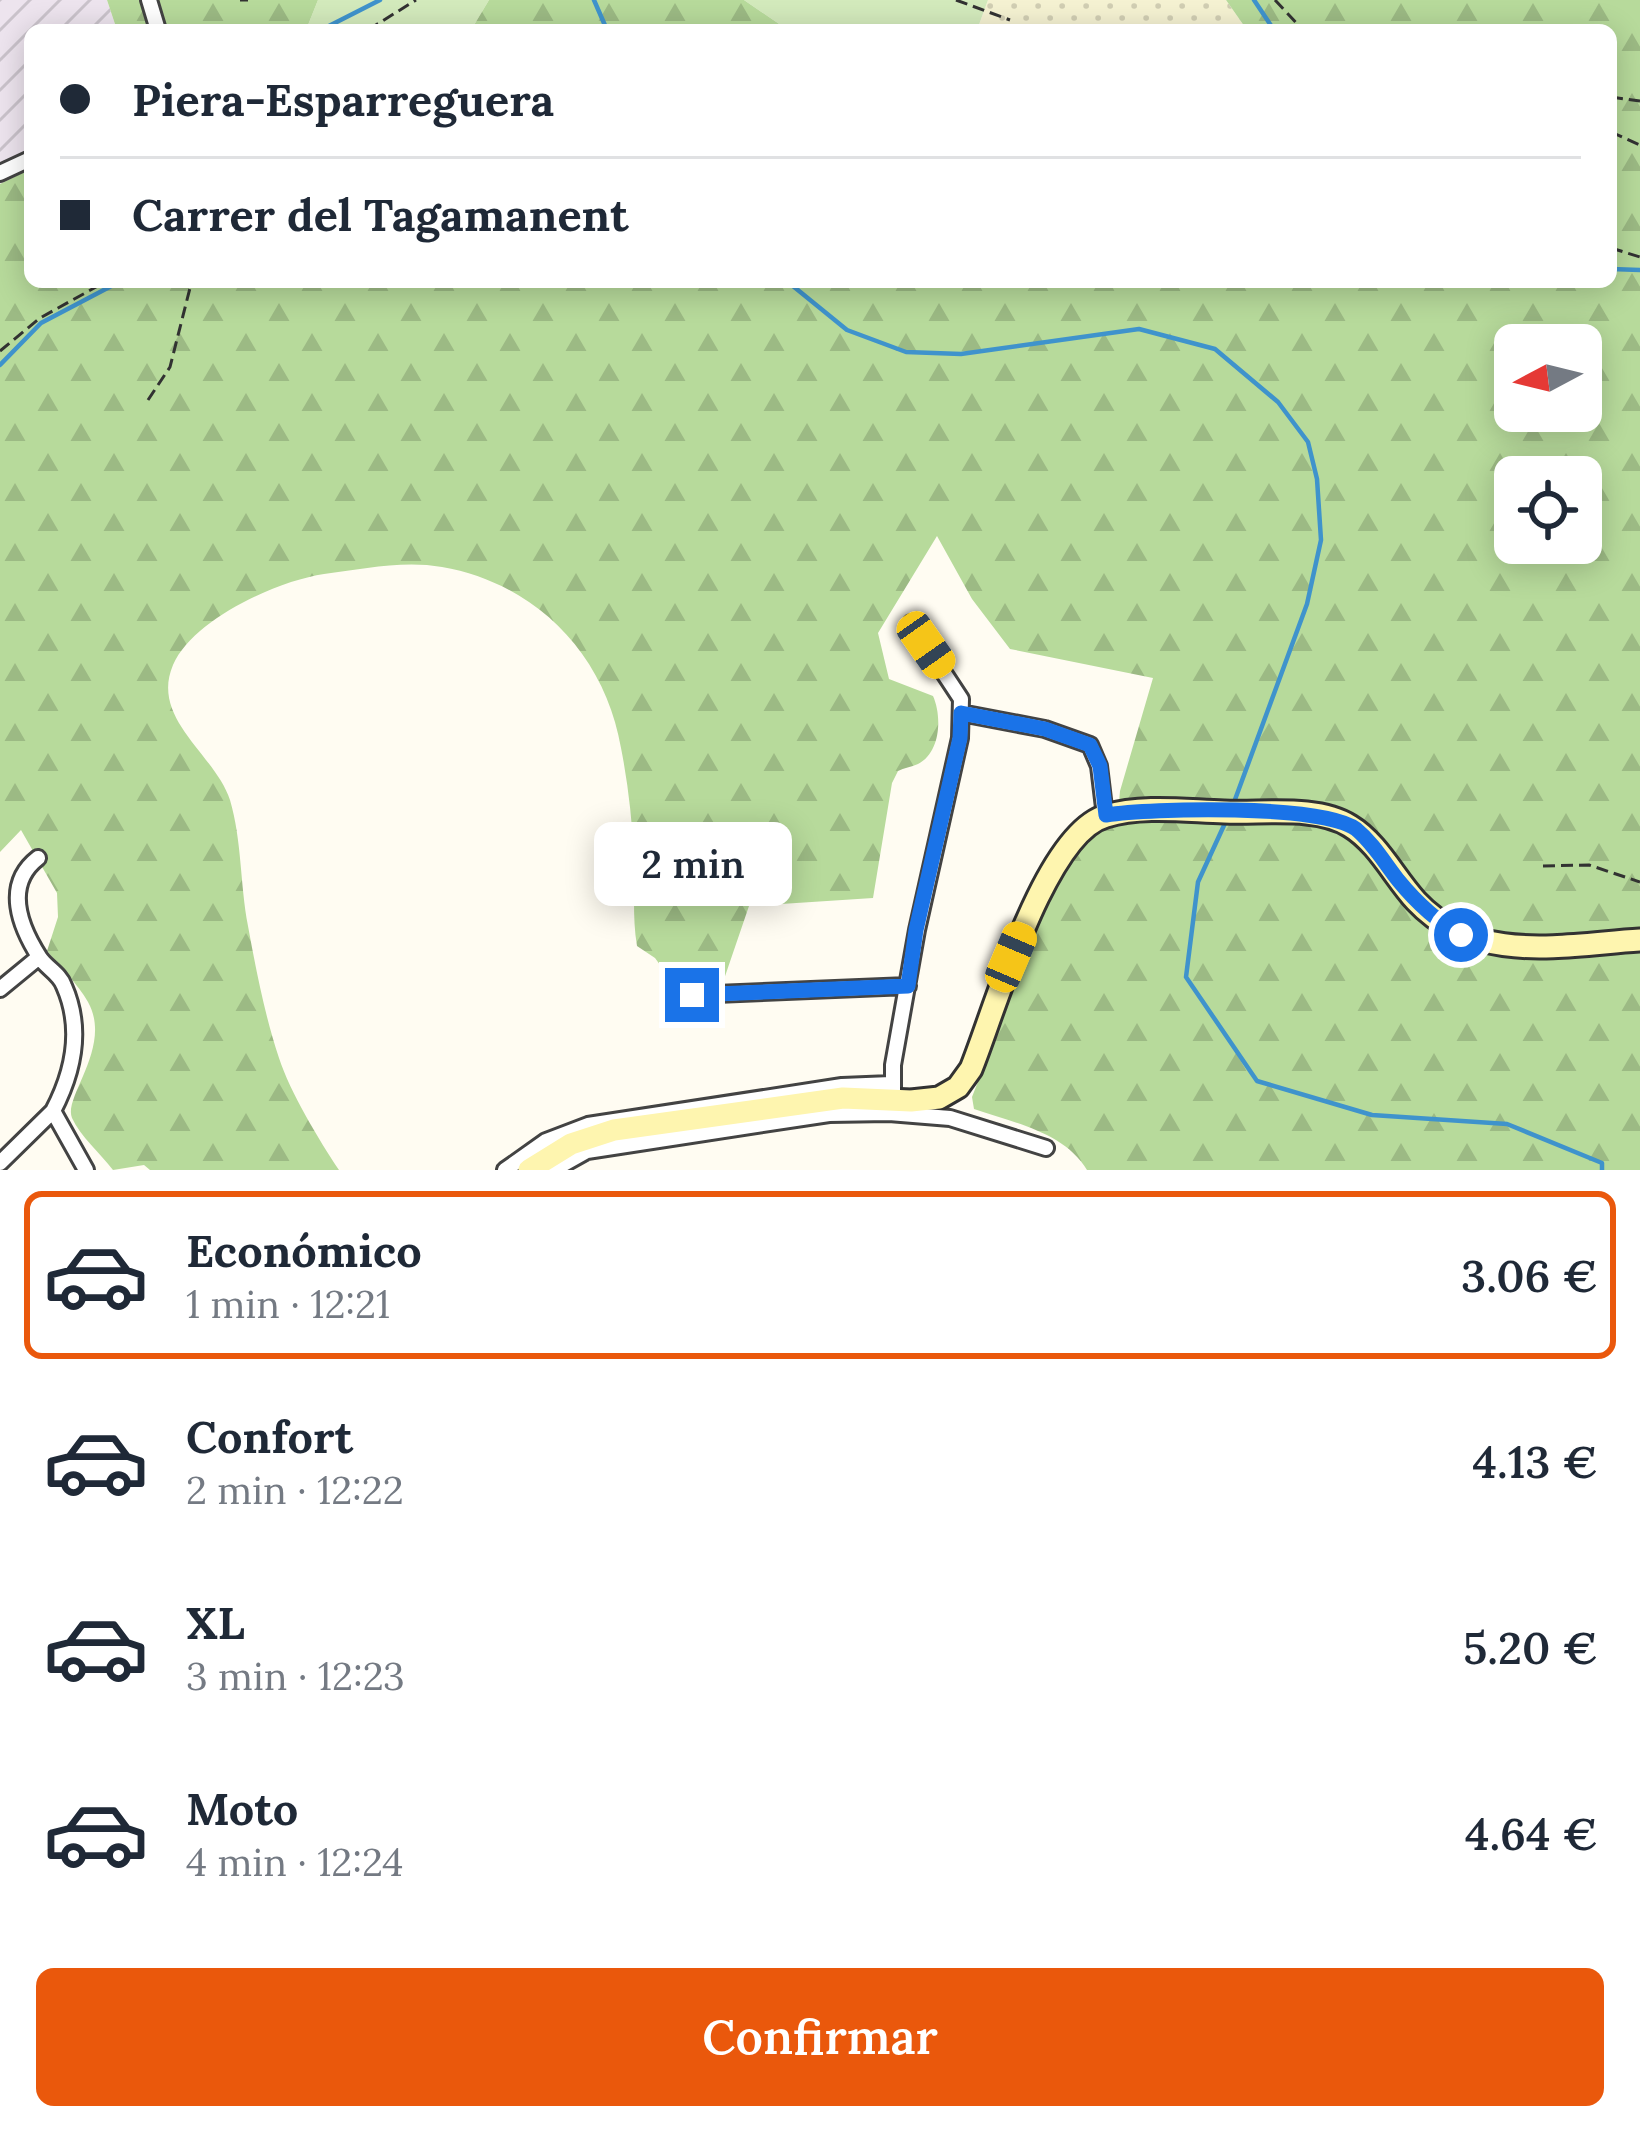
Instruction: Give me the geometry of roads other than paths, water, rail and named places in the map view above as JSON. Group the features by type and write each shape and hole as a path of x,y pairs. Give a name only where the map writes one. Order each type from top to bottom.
{"main road":[{"path":"529,1170 571,1144 614,1130 892,1092 945,1108 971,1069 1022,932 1065,852 1090,823 1117,814 1328,817 1363,836 1434,918 1474,941 1513,947 1640,940"}],"street":[{"path":"505,1170 546,1141 588,1125 822,1088 892,1092 916,930 960,738 961,699 911,623"},
{"path":"961,713 1045,729 1090,745 1117,814"},
{"path":"0,1163 52,1111 75,1053 75,1023 63,981 39,957 17,914 18,888 28,866 38,858"},
{"path":"0,989 39,957"},
{"path":"692,995 908,986"},
{"path":"554,1170 586,1150 829,1114 945,1108 1046,1148"},
{"path":"52,1111 86,1170"}],"waterway":[{"path":"333,24 380,0"},
{"path":"594,0 604,24"},
{"path":"1254,0 1270,24"},
{"path":"1617,269 1640,270"},
{"path":"0,365 41,323 108,288"},
{"path":"795,288 847,330 906,352 961,354 1139,329 1215,349 1278,402 1308,442 1317,479 1321,540 1307,604 1233,805"},
{"path":"1226,821 1198,882 1186,977 1257,1081 1372,1115 1507,1124 1602,1163 1602,1170"}]}
